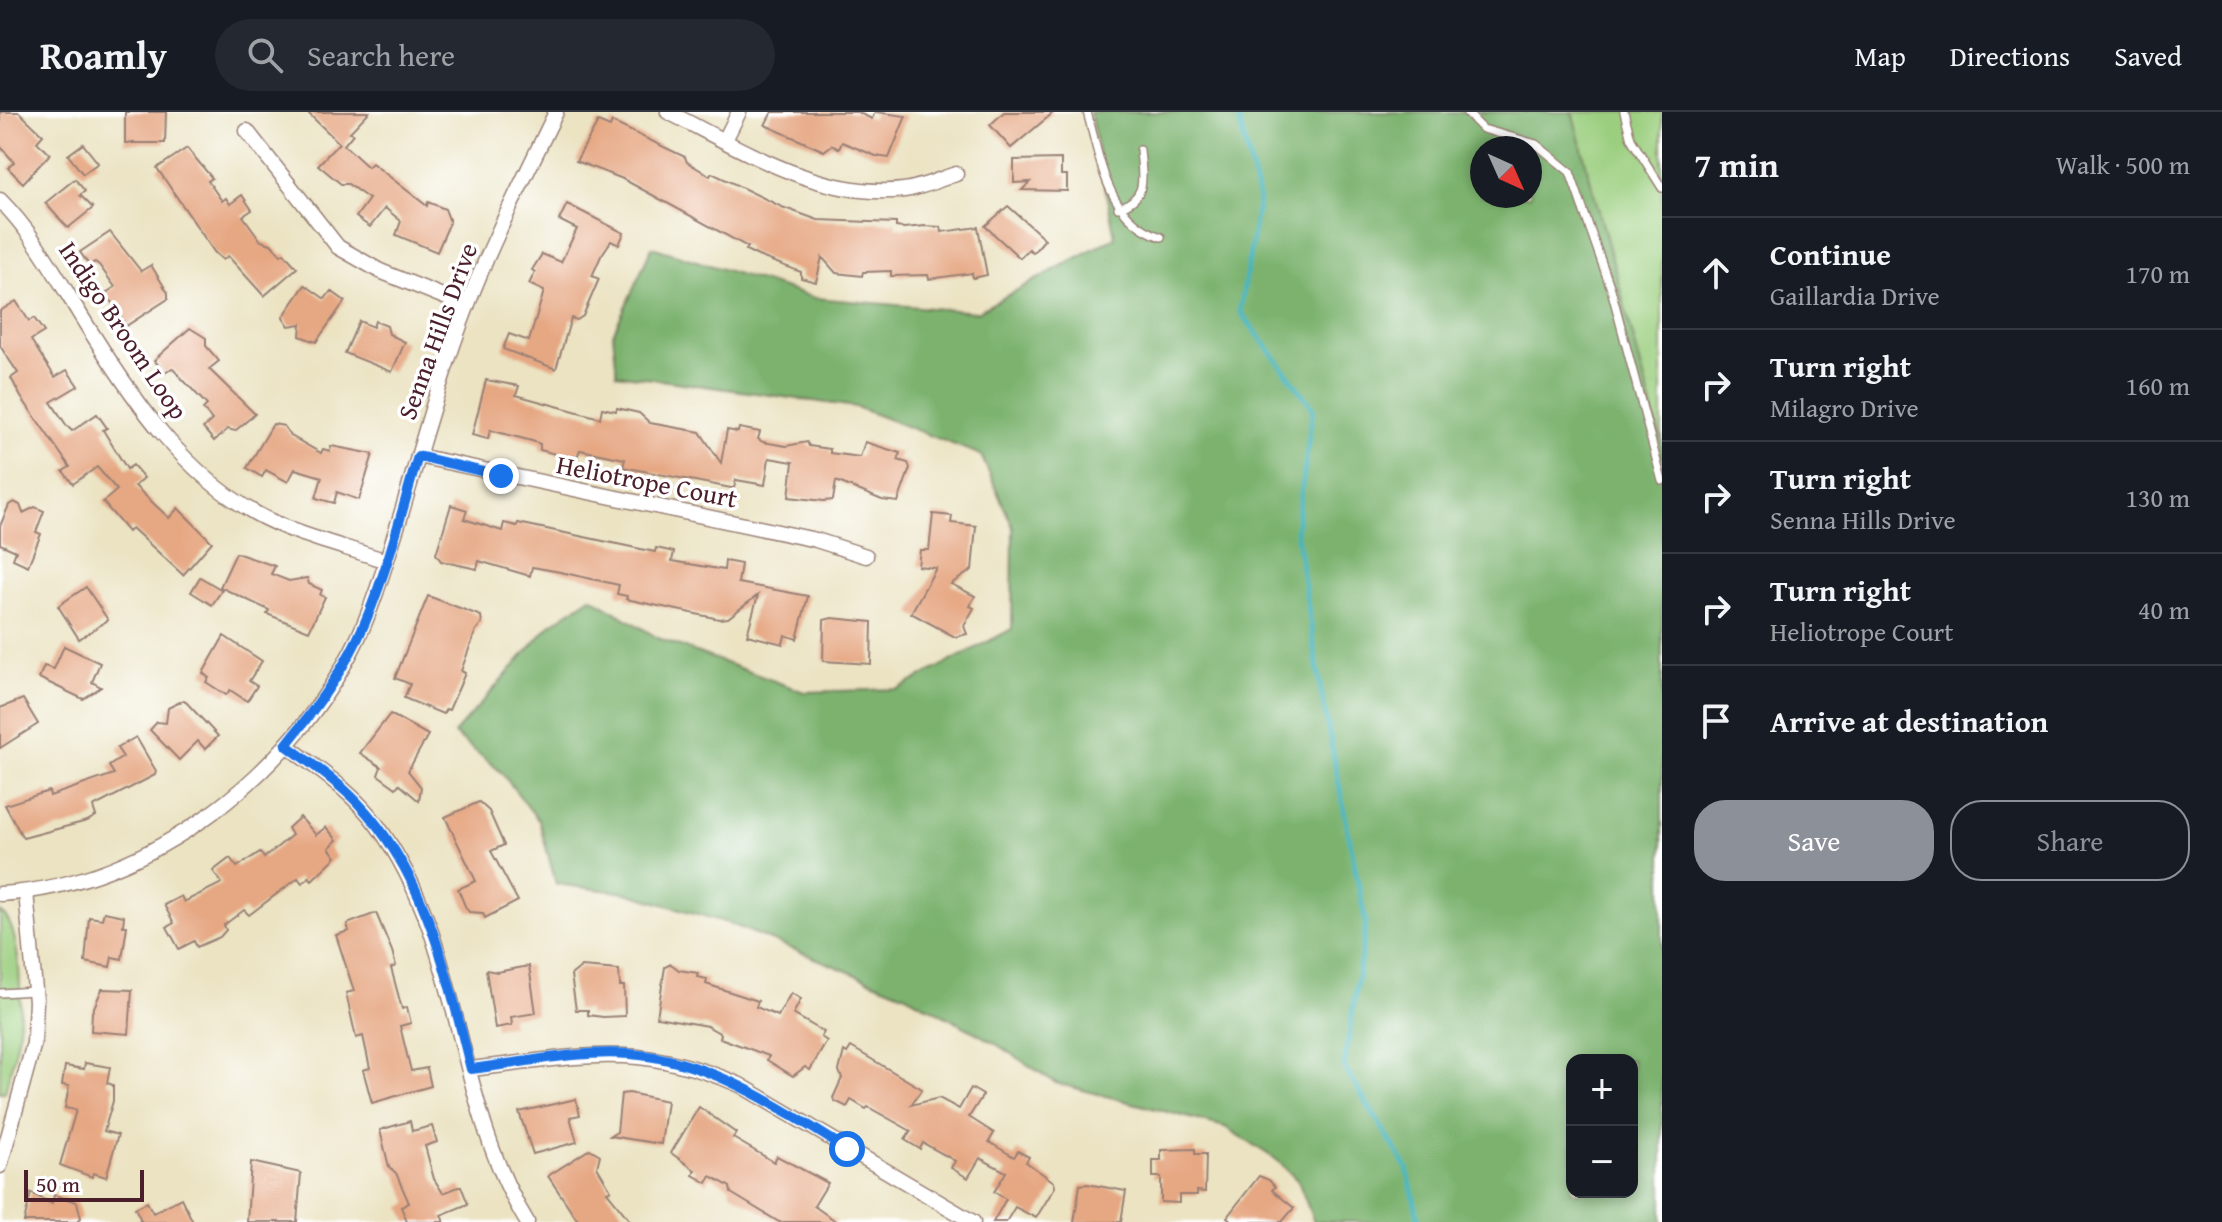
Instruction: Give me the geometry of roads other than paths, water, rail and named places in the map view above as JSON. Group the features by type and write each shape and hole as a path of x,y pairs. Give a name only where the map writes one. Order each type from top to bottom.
{"street":[{"name":"Senna Hills Drive","path":"0,894 26,892 102,871 170,840 246,786 286,745 327,693 357,639 386,561 467,306 556,112"},
{"path":"668,112 792,172 831,186 867,191 906,190 956,174"},
{"path":"725,140 739,112"},
{"path":"247,131 321,230 338,247 367,266 467,306"},
{"name":"Indigo Broom Loop","path":"0,200 42,251 146,415 216,488 258,514 386,561"},
{"name":"Heliotrope Court","path":"418,456 816,540 866,556"},
{"path":"286,745 356,800 377,824 401,863 440,949 494,1153 509,1192 527,1222"},
{"path":"0,1166 34,1043 35,991 26,892"},
{"path":"471,1069 590,1054 628,1054 665,1059 706,1070 740,1085 973,1222"}],"lane":[{"path":"1087,112 1111,196 1118,208 1134,224 1161,237"},
{"path":"1466,112 1483,129 1536,144 1570,172 1611,289 1662,481"},
{"path":"1624,112 1631,139 1662,188"},
{"path":"1118,208 1132,204 1143,188 1140,150"},
{"path":"0,993 35,991"}],"waterway":[{"path":"1237,112 1259,199 1240,311 1313,408 1296,530 1321,691 1366,924 1344,1067 1407,1168 1419,1222"}]}
